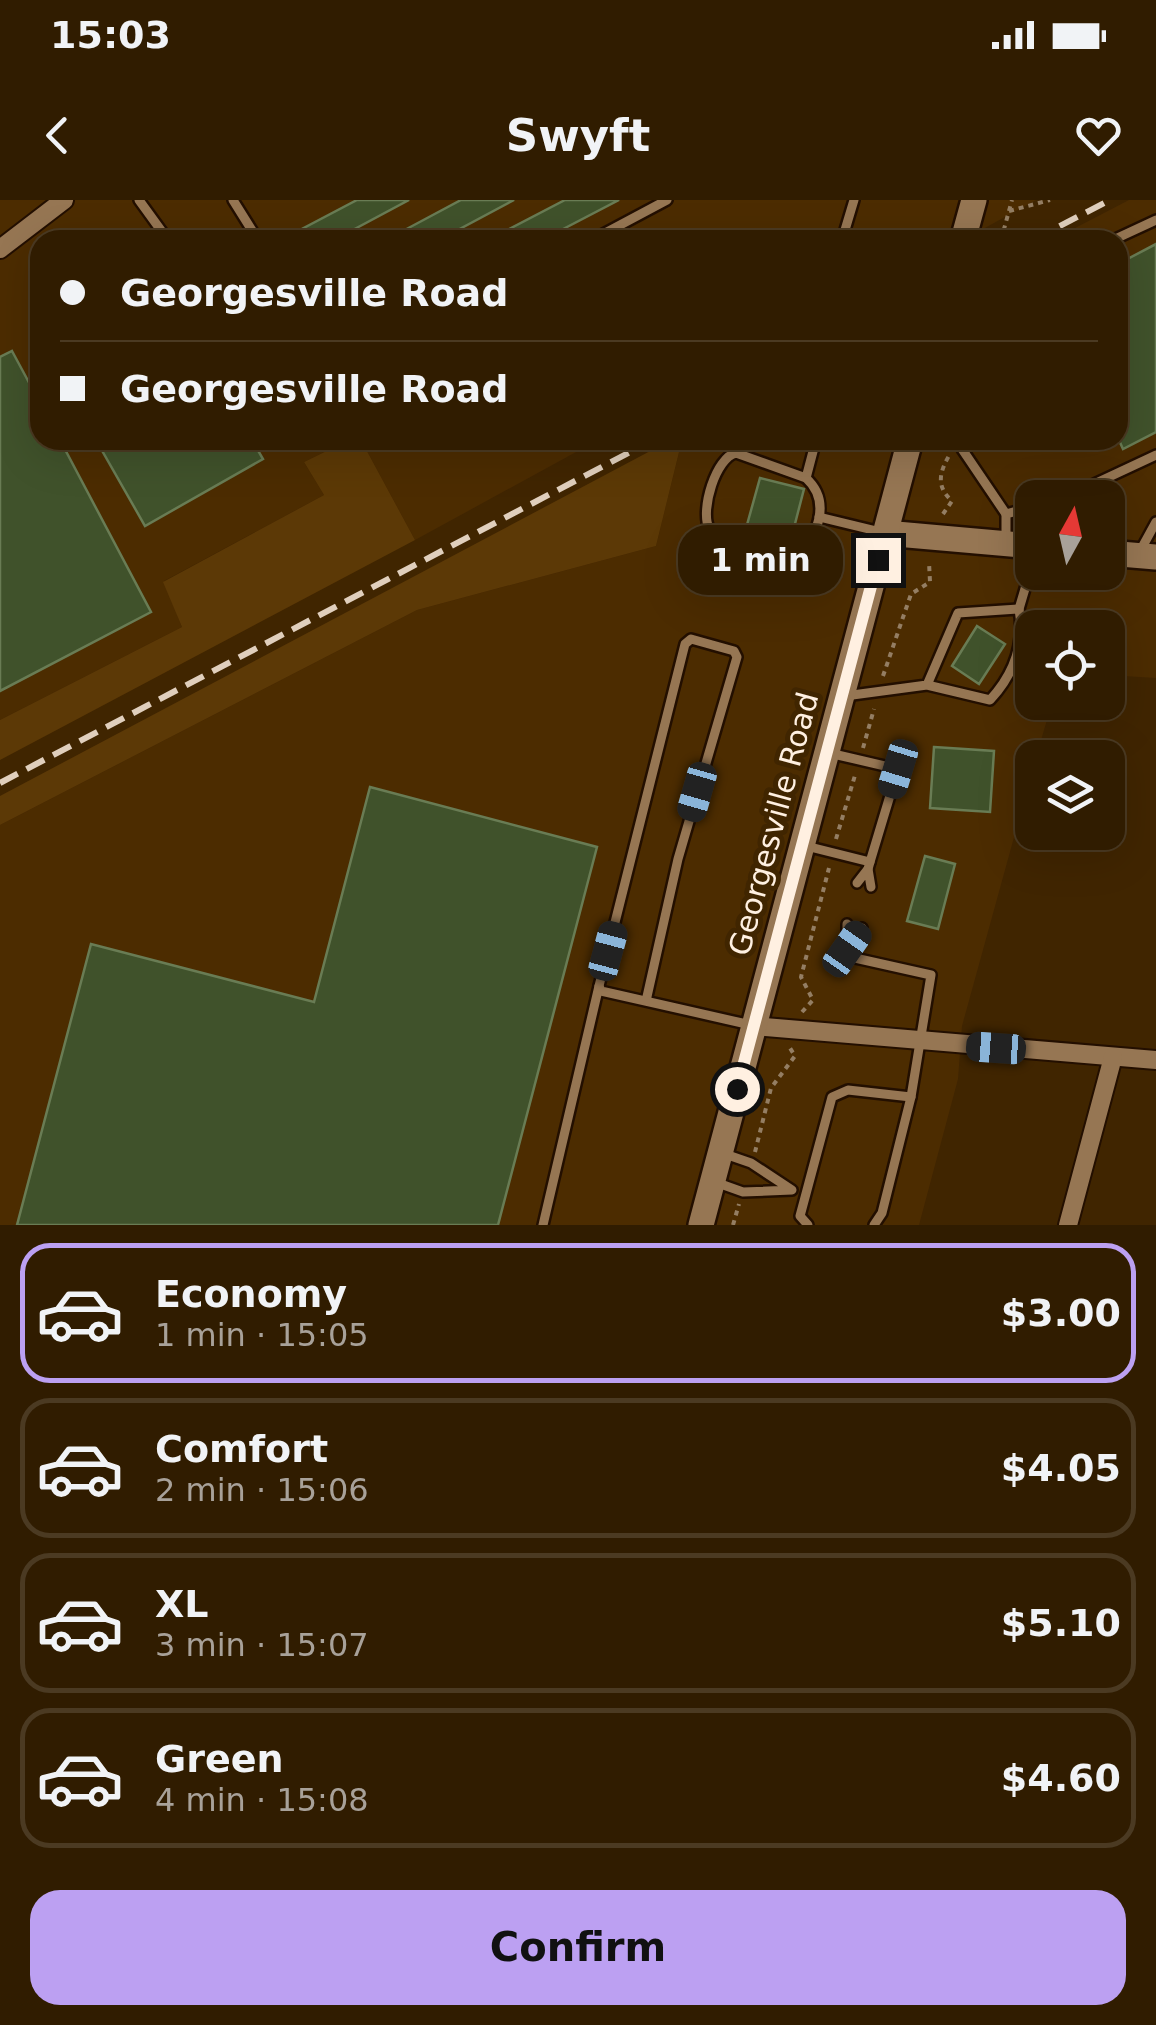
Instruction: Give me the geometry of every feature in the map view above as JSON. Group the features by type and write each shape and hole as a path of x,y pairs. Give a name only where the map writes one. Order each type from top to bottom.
{"main road":[{"path":"966,230 974,200"},
{"name":"Georgesville Road","path":"701,1225 907,450"},
{"path":"886,533 1015,545"}],"street":[{"path":"0,249 64,200"},
{"path":"754,1026 1156,1060"},
{"path":"1068,1225 1113,1056"}],"lane":[{"path":"140,200 161,230"},
{"path":"233,200 252,230"},
{"path":"611,230 667,200"},
{"path":"845,230 854,200"},
{"path":"1128,233 1156,220"},
{"path":"806,478 813,450"},
{"path":"963,450 1006,514 1006,544"},
{"path":"729,454 806,478 821,495 820,517 811,540 794,556 726,542 708,526 718,468 729,454"},
{"path":"1103,480 1156,455"},
{"path":"1006,514 1015,512"},
{"path":"820,517 886,533"},
{"path":"1147,556 1156,522"},
{"path":"842,697 927,685 990,700 1009,680 1023,632 1019,609 1025,590"},
{"path":"927,685 958,613 1019,609"},
{"path":"543,1225 598,986 685,644 691,640 734,651 736,657 678,859 646,1001"},
{"path":"827,753 898,769 869,865 857,883"},
{"path":"803,845 869,865"},
{"path":"869,865 871,888"},
{"path":"847,924 846,956 932,974 911,1097 882,1212 874,1225"},
{"path":"847,949 862,928"},
{"path":"598,986 602,991 754,1026"},
{"path":"808,1225 800,1216 832,1096 848,1090 911,1097"},
{"path":"720,1152 806,1194"},
{"path":"712,1181 743,1192 792,1190"}],"path":[{"path":"1004,230 1012,200"},
{"path":"1009,211 1050,200"},
{"path":"751,1164 771,1088 795,1056 788,1046 813,1000 801,977 898,622 911,594 930,582 928,565 946,504 952,501 940,478 950,450"},
{"path":"734,1225 743,1192"}],"shaded area":[{"path":"0,200 1036,200 981,230 30,230 30,450 329,450 304,462 324,495 164,581 182,627 0,720"},
{"path":"1129,200 1156,200 1156,678 1125,676 1125,610 1015,610 1015,720 1047,720 1041,740 1015,740 1015,834 962,1026 958,1079 919,1225 0,1225 0,825 417,610 656,546 680,450 1128,450 1128,230 1071,230"},
{"path":"329,450 366,450 415,540 0,760 0,720 182,627 163,582 324,495 304,462"},
{"path":"366,450 580,450 415,540"},
{"path":"652,450 680,450 656,546 417,610 0,825 0,796"}],"building":[{"path":"357,200 409,200 353,230 300,230"},
{"path":"461,200 514,200 458,230 405,230"},
{"path":"565,200 619,200 561,230 507,230"},
{"path":"1156,244 1156,432 1128,446 1128,259"},
{"path":"12,351 30,384 30,450 65,450 151,612 0,691 0,357"},
{"path":"102,450 258,450 263,459 145,526"},
{"path":"760,478 804,489 790,543 745,532"},
{"path":"977,626 1005,644 979,684 952,666"},
{"path":"934,747 994,751 990,812 930,808"},
{"path":"370,787 597,847 498,1225 17,1225 91,944 314,1002"},
{"path":"925,856 955,864 938,929 907,921"}],"railway":[{"path":"1052,230 1110,200"},
{"path":"0,783 634,450"}],"route":[{"path":"737,1089 878,560"}]}
